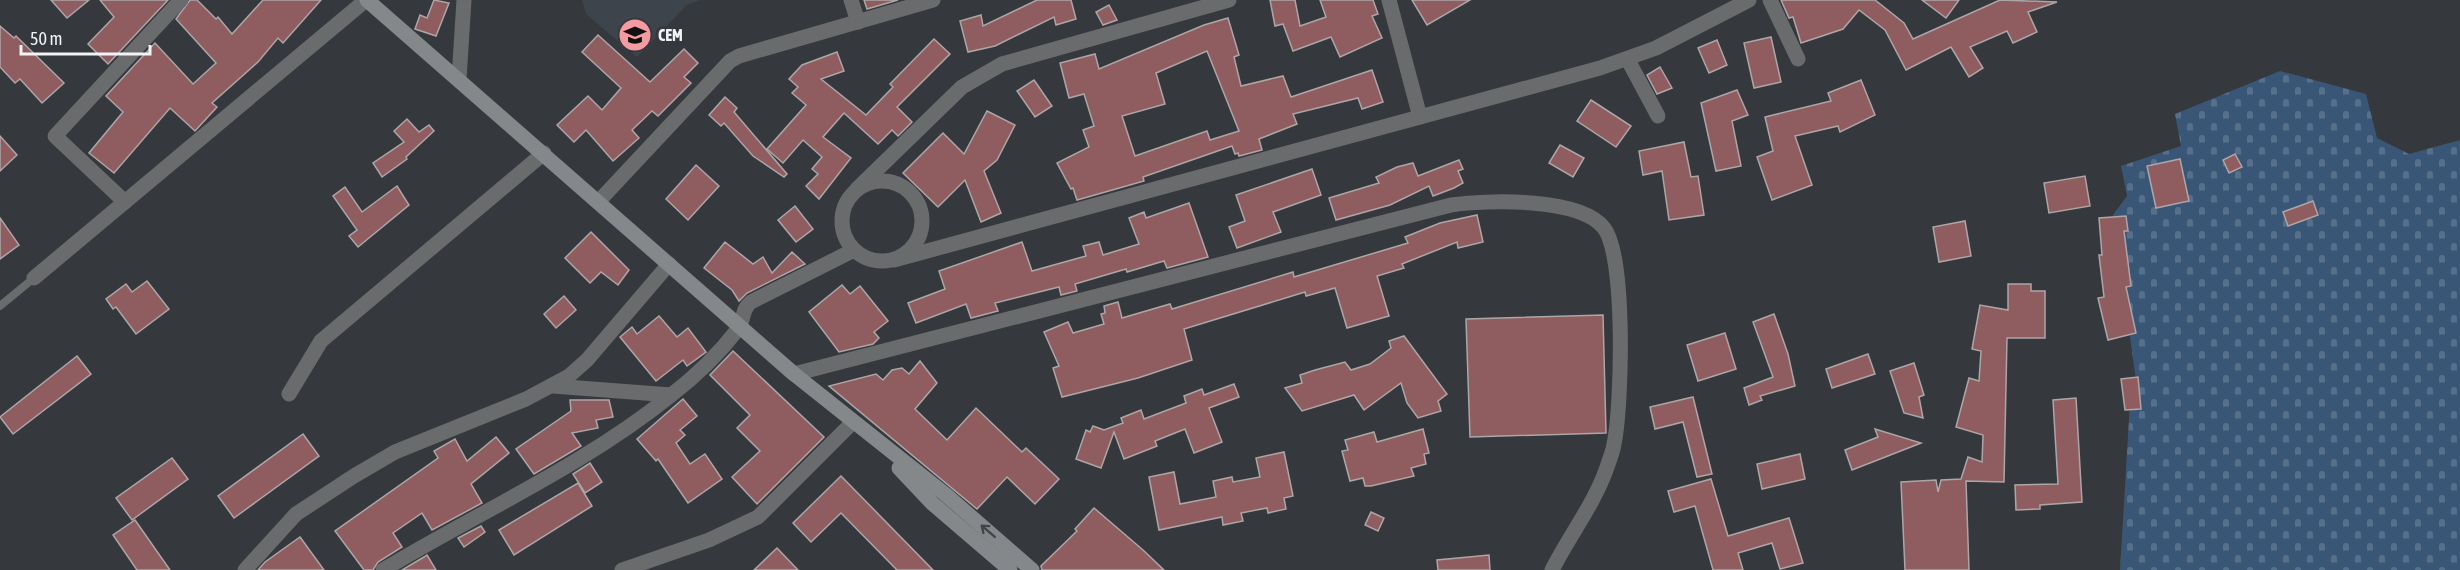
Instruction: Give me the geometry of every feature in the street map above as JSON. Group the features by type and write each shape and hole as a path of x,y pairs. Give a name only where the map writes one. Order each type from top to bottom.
{"main road":[{"path":"366,0 544,153 794,374 945,494 1032,570"},
{"path":"859,426 932,503 1010,570"}],"street":[{"path":"125,202 55,136 181,0"},
{"path":"34,278 366,0"},
{"path":"459,79 464,0"},
{"path":"851,0 858,22"},
{"path":"598,201 730,61 739,56 933,0"},
{"path":"1229,0 1002,64 980,75 962,87 847,200 842,213 843,233 854,250 866,258 879,261 894,260 1628,60 1749,0"},
{"path":"1389,0 1420,117"},
{"path":"1770,0 1798,59"},
{"path":"1628,60 1658,116"},
{"path":"289,394 321,341 544,153"},
{"path":"857,189 872,181 886,180 899,184 911,192 919,203 923,217 921,231 915,244 905,254 894,260"},
{"path":"794,374 1451,206 1508,200 1564,208 1591,217 1604,227 1611,242 1618,271 1618,414 1614,445 1605,472 1552,570"},
{"path":"383,570 452,529 598,450 709,363 740,326 744,308 751,302 854,250"},
{"path":"245,570 296,514 354,476 395,452 553,386 587,360 669,264"},
{"path":"553,386 671,395"},
{"path":"622,570 709,540 758,517 859,426"}],"lane":[{"path":"0,306 34,278"}],"shaded area":[{"name":"CEM","path":"582,0 700,0 687,5 637,57 586,14"}],"green space":[{"path":"2280,71 2366,94 2377,138 2409,154 2460,140 2460,570 2120,570 2130,402 2139,402 2113,215 2127,196 2121,166 2181,146 2175,114"}],"building":[{"path":"51,0 89,0 67,18"},
{"path":"100,0 168,0 108,64 88,44 114,17"},
{"path":"190,0 197,0 216,19 218,17 232,34 263,0 321,0 283,43 278,38 258,62 212,103 217,107 195,131 170,108 114,173 89,153 123,112 106,96 155,43 193,84 216,63 176,19"},
{"path":"434,0 449,3 436,36 415,29 420,15 427,18"},
{"path":"864,0 898,0 867,9"},
{"path":"1037,0 1071,0 1076,19 1056,25 1054,17 995,46 968,52 960,21 981,15 983,26"},
{"path":"1270,0 1295,0 1300,26 1326,17 1320,0 1373,0 1378,14 1372,16 1382,38 1340,57 1331,37 1293,51 1283,24 1275,26"},
{"path":"1412,0 1470,0 1427,25"},
{"path":"1781,0 1875,0 1904,23 1913,39 2000,0 2057,2 2028,12 2037,32 2013,43 2007,31 1970,47 1983,68 1969,77 1951,47 1906,70 1885,30 1859,10 1843,29 1801,43 1793,17 1789,18"},
{"path":"1922,0 1959,0 1946,18"},
{"path":"1109,5 1117,20 1103,25 1096,12"},
{"path":"1228,18 1239,55 1234,57 1241,86 1283,76 1291,97 1372,70 1383,102 1362,109 1358,98 1293,114 1297,124 1259,139 1262,150 1239,156 1238,153 1235,154 1232,146 1143,177 1144,181 1077,200 1073,188 1071,189 1057,163 1089,147 1083,130 1094,126 1084,94 1069,98 1060,63 1095,54 1099,69 1204,25","holes":["1207,51 1239,131 1210,140 1207,131 1135,156 1122,116 1165,104 1156,73"]},
{"path":"0,26 14,38 16,36 64,83 42,103 20,79 15,83 0,67"},
{"path":"598,35 650,82 684,49 698,63 684,77 691,83 658,116 652,111 632,130 639,138 613,161 586,130 574,142 557,125 588,96 602,110 621,88 582,52"},
{"path":"1771,37 1781,82 1754,88 1744,43"},
{"path":"934,39 950,54 897,107 912,122 898,136 892,130 878,144 844,113 823,137 851,158 819,199 806,186 818,174 812,169 822,157 803,140 783,163 767,149 806,105 792,93 798,87 789,79 802,65 837,52 844,71 821,79 866,115 893,87 890,84"},
{"path":"1717,40 1727,65 1709,73 1698,48"},
{"path":"1660,67 1672,88 1657,94 1647,75"},
{"path":"1034,80 1052,106 1035,117 1017,91"},
{"path":"1861,80 1875,115 1840,132 1838,126 1795,136 1812,185 1772,200 1757,157 1773,151 1765,117 1831,101 1828,93"},
{"path":"1737,90 1748,115 1732,121 1741,166 1716,171 1701,103"},
{"path":"725,97 737,108 734,112 787,174 784,177 753,156 724,123 721,126 709,115"},
{"path":"1591,100 1631,126 1616,147 1577,121"},
{"path":"987,111 1015,125 997,160 984,171 1001,213 981,222 965,180 938,207 903,173 943,133 964,154"},
{"path":"407,119 419,132 429,125 434,131 406,157 407,159 382,177 373,163 404,142 394,131"},
{"path":"0,136 17,155 0,171"},
{"path":"1684,142 1691,177 1698,176 1704,215 1669,220 1662,171 1643,175 1639,151"},
{"path":"1560,145 1584,158 1573,177 1549,163"},
{"path":"2235,154 2242,167 2229,173 2223,160"},
{"path":"2180,159 2189,201 2156,208 2147,166"},
{"path":"1459,160 1463,169 1458,171 1463,183 1454,188 1433,196 1429,186 1390,205 1336,220 1329,198 1379,183 1376,177 1397,167 1413,163 1418,176"},
{"path":"696,165 719,186 688,220 666,199"},
{"path":"1312,169 1321,195 1273,212 1281,232 1237,248 1229,227 1245,221 1236,195"},
{"path":"2085,176 2090,206 2049,213 2044,183"},
{"path":"397,186 409,205 358,247 349,236 357,230 333,196 345,187 362,212"},
{"path":"2313,201 2318,215 2288,226 2283,212"},
{"path":"1189,203 1208,257 1167,268 1164,261 1127,272 1126,269 1075,284 1077,291 1061,295 1059,287 995,303 998,311 971,318 966,304 916,323 908,303 945,289 939,271 1022,242 1032,271 1086,256 1083,246 1099,242 1103,255 1139,244 1129,218 1144,212 1146,218"},
{"path":"795,206 813,229 796,242 778,220"},
{"path":"1477,215 1483,242 1458,248 1457,242 1402,264 1404,268 1377,276 1389,316 1347,328 1335,288 1306,296 1305,292 1184,329 1192,360 1138,378 1062,397 1053,368 1059,366 1044,332 1068,322 1073,333 1104,324 1101,314 1105,313 1104,306 1118,302 1122,318 1170,304 1172,309 1293,272 1294,277 1408,243 1405,237 1440,223"},
{"path":"2126,216 2128,231 2124,231 2131,286 2126,287 2136,333 2108,340 2098,298 2104,297 2099,255 2102,255 2099,218"},
{"path":"0,218 19,245 0,259"},
{"path":"1965,221 1971,256 1939,262 1933,227"},
{"path":"591,232 629,270 618,285 601,272 590,283 565,258"},
{"path":"725,242 753,264 763,257 772,273 792,252 805,264 747,293 739,301 732,290 704,268"},
{"path":"147,281 169,309 136,334 116,307 113,309 106,299 126,284 132,292"},
{"path":"2008,284 2031,284 2031,291 2045,291 2045,338 2007,338 2004,482 1966,481 1969,570 1905,570 1901,482 1936,480 1938,492 1941,480 1961,479 1968,457 1982,462 1983,435 1956,427 1969,378 1979,381 1981,351 1972,349 1980,305 2008,310"},
{"path":"842,285 850,294 860,286 888,321 874,332 879,338 873,344 839,352 809,312"},
{"path":"564,296 576,310 556,328 544,314"},
{"path":"1774,314 1788,354 1795,386 1760,396 1762,400 1749,405 1744,388 1773,377 1753,322"},
{"path":"1603,315 1606,433 1470,437 1466,319"},
{"path":"659,316 677,337 688,328 706,352 687,366 683,360 656,381 620,337 632,327 637,334"},
{"path":"1725,333 1736,369 1698,381 1687,345"},
{"path":"1404,336 1447,394 1438,401 1441,411 1418,418 1407,403 1401,383 1364,410 1354,395 1302,411 1285,388 1302,383 1300,375 1315,370 1345,362 1351,370 1370,364 1391,348 1389,341"},
{"path":"733,351 824,437 757,504 732,477 760,451 737,428 750,415 710,375"},
{"path":"1868,354 1875,374 1832,388 1826,369"},
{"path":"77,356 91,374 13,434 0,417"},
{"path":"920,361 937,383 915,409 947,440 976,408 1022,452 1026,448 1059,479 1035,504 1007,477 977,509 829,386 876,374 883,380 892,370 902,368 909,374"},
{"path":"1914,363 1924,395 1919,397 1923,418 1904,413 1890,371"},
{"path":"2138,377 2141,409 2125,410 2121,379"},
{"path":"1234,384 1239,397 1209,408 1222,442 1194,453 1185,429 1155,441 1157,446 1124,459 1114,432 1101,468 1076,459 1086,430 1090,432 1093,426 1104,430 1123,423 1121,418 1141,410 1144,419 1186,403 1184,396 1202,389 1204,395"},
{"path":"1693,397 1712,474 1697,477 1683,422 1655,429 1650,407"},
{"path":"2076,398 2082,502 2040,505 2040,509 2016,510 2015,485 2058,484 2053,400"},
{"path":"683,399 697,416 680,430 685,435 676,443 690,464 705,454 722,479 688,503 658,459 656,461 637,439"},
{"path":"570,400 609,400 613,417 596,420 598,428 572,433 581,446 534,474 516,449 571,411"},
{"path":"1423,429 1429,453 1424,454 1426,464 1411,468 1414,476 1371,486 1365,486 1363,478 1350,481 1342,451 1348,450 1345,440 1374,432 1377,442"},
{"path":"1875,429 1921,443 1852,470 1845,450 1878,437"},
{"path":"303,434 319,456 234,518 218,496"},
{"path":"496,437 509,453 471,484 482,503 432,530 422,513 393,533 402,547 378,562 373,570 364,570 335,531 438,458 434,451 455,439 467,461"},
{"path":"1284,452 1293,496 1284,498 1286,509 1268,513 1267,508 1241,513 1243,521 1223,525 1222,517 1159,530 1149,477 1174,472 1180,504 1216,497 1213,481 1232,477 1233,482 1260,477 1256,458"},
{"path":"1800,454 1805,479 1762,489 1757,464"},
{"path":"172,458 188,479 132,520 116,498"},
{"path":"590,463 602,482 585,493 573,474"},
{"path":"841,476 933,570 897,570 841,513 811,542 793,523"},
{"path":"1711,479 1728,536 1789,518 1803,563 1780,569 1772,543 1738,553 1743,570 1713,570 1695,506 1674,512 1668,491"},
{"path":"578,483 592,506 514,555 499,530"},
{"path":"1094,508 1164,570 1042,570 1041,566 1077,531 1075,529"},
{"path":"1371,512 1384,518 1378,531 1365,525"},
{"path":"135,520 170,570 137,570 113,535"},
{"path":"481,526 485,532 464,547 458,538"},
{"path":"300,537 324,570 258,570 265,562"},
{"path":"777,548 798,570 754,570"},
{"path":"427,555 436,570 402,570 424,557"},
{"path":"1489,555 1490,570 1438,570 1437,560"}],"place":[{"name":"CEM","path":"635,35"}]}
